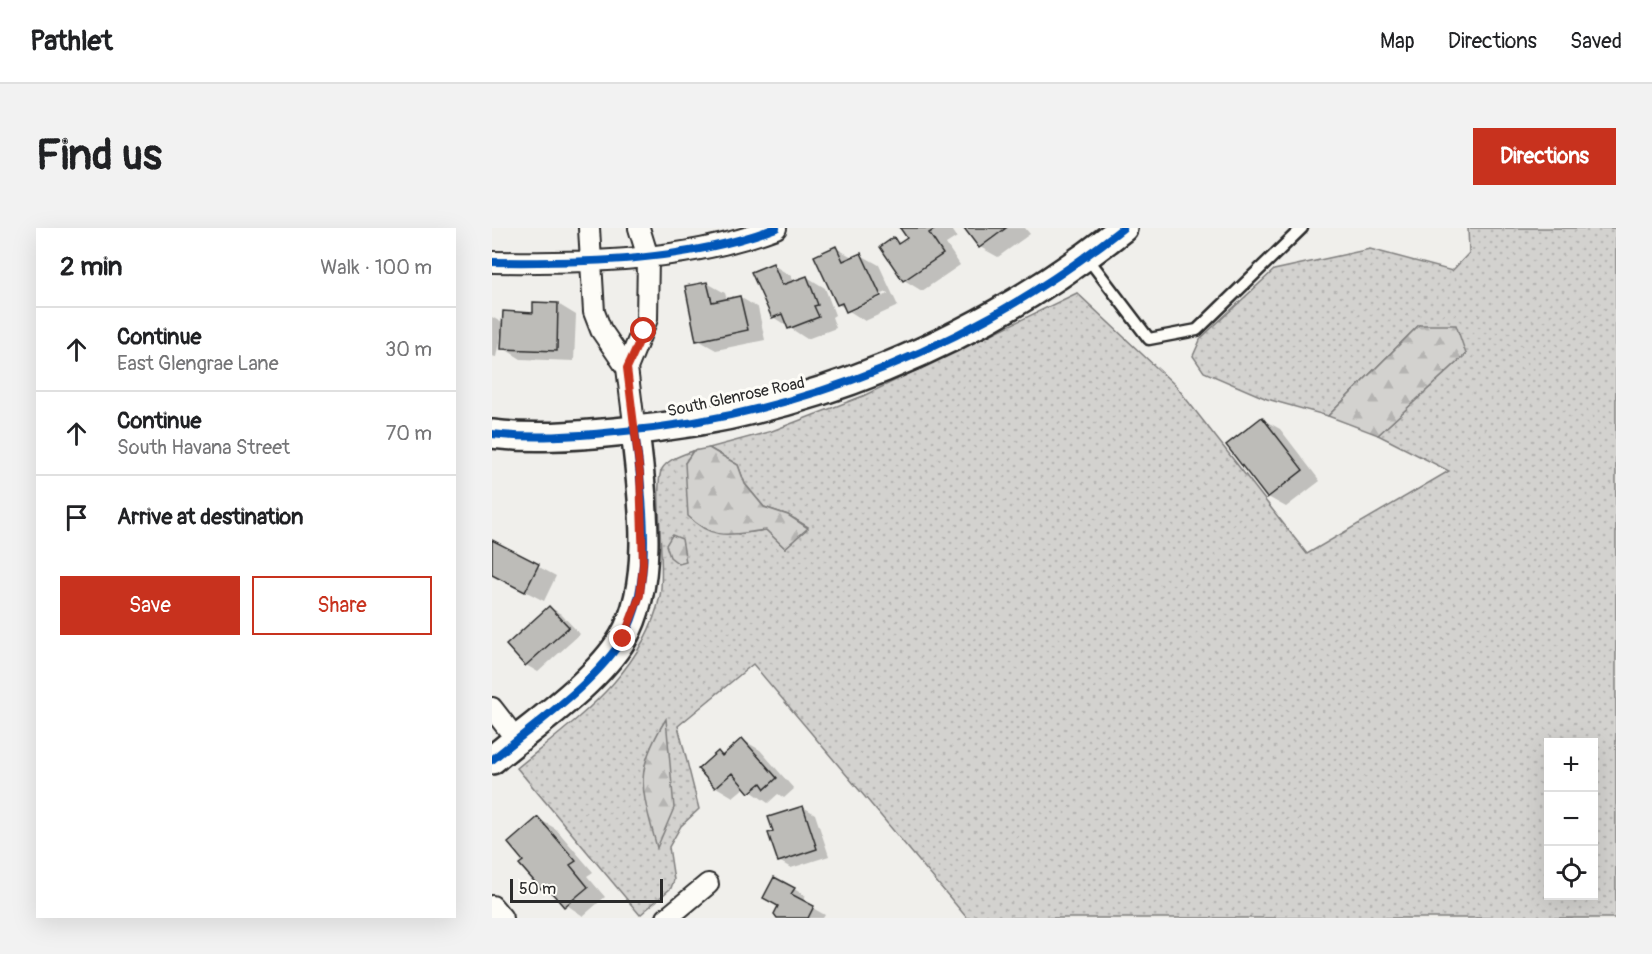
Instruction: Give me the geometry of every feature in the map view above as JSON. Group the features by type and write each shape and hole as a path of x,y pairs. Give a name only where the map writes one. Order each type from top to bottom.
{"street":[{"path":"492,760 596,672 623,639 640,595 643,564 635,430 627,368 601,330 594,312 589,263 589,228"},
{"path":"627,368 647,319 648,257 639,228"},
{"path":"492,262 589,263 648,257 699,248 776,228"},
{"name":"South Glenrose Road","path":"492,434 577,435 696,422 835,388 898,363 960,333 1023,298 1123,228"},
{"path":"492,708 516,739"},
{"path":"667,918 708,884"},
{"path":"492,906 502,918"}],"lane":[{"path":"1086,256 1149,339 1197,330 1302,228"}],"green space":[{"path":"1468,228 1616,228 1616,918 967,918 753,664 678,726 699,809 681,826 669,847 674,880 671,888 640,915 517,768 604,693 639,649 651,624 660,596 662,567 660,477 662,469 676,458 693,451 685,463 738,534 766,530 785,548 808,527 788,515 764,507 745,484 738,465 709,448 772,431 863,396 1077,293 1176,386 1307,554 1449,471 1378,435 1466,354 1419,325 1328,416 1267,399 1204,372 1193,356 1201,338 1274,270 1370,249 1452,271 1469,253"},
{"path":"1419,325 1456,325 1466,354 1378,435 1328,416"},
{"path":"709,448 738,465 745,484 764,507 788,515 808,528 785,548 766,530 724,534 706,530 697,524 688,516 685,463 693,451"},
{"path":"672,535 682,539 686,562 679,564 670,557 666,545"},
{"path":"666,719 674,808 657,848 647,811 643,782 648,754"}],"building":[{"path":"900,228 937,228 929,233 943,254 903,281 880,247 894,237 898,244 907,238"},
{"path":"964,228 1006,228 979,248"},
{"path":"836,246 843,261 861,253 881,296 846,312 842,303 837,305 814,256"},
{"path":"773,263 782,285 807,276 818,305 814,306 819,317 788,329 782,314 772,318 751,272"},
{"path":"707,282 712,302 740,296 748,330 696,341 685,286"},
{"path":"533,302 558,303 557,351 501,349 503,311 533,313"},
{"path":"1262,417 1303,470 1267,498 1226,445"},
{"path":"492,540 539,564 525,592 492,575"},
{"path":"549,606 569,627 525,666 506,645"},
{"path":"742,738 777,778 765,789 761,783 749,793 732,773 715,788 698,769 718,751 722,756"},
{"path":"803,806 817,849 778,862 768,833 773,831 768,817"},
{"path":"538,817 576,861 570,865 588,887 564,907 546,886 541,889 519,864 523,861 508,843"},
{"path":"774,877 795,888 791,894 814,906 808,918 777,918 774,914 778,906 763,898"}],"cycle path":[{"path":"492,262 600,261 671,254 707,248 776,228"},
{"path":"492,434 538,437 569,436 684,424 752,410 819,391 884,368 947,340 1008,307 1067,269 1123,228"},
{"path":"492,760 597,671 623,638 633,616 640,591 644,537 635,431"}],"route":[{"path":"623,639 640,595 643,564 640,474 627,368 644,331"}]}
